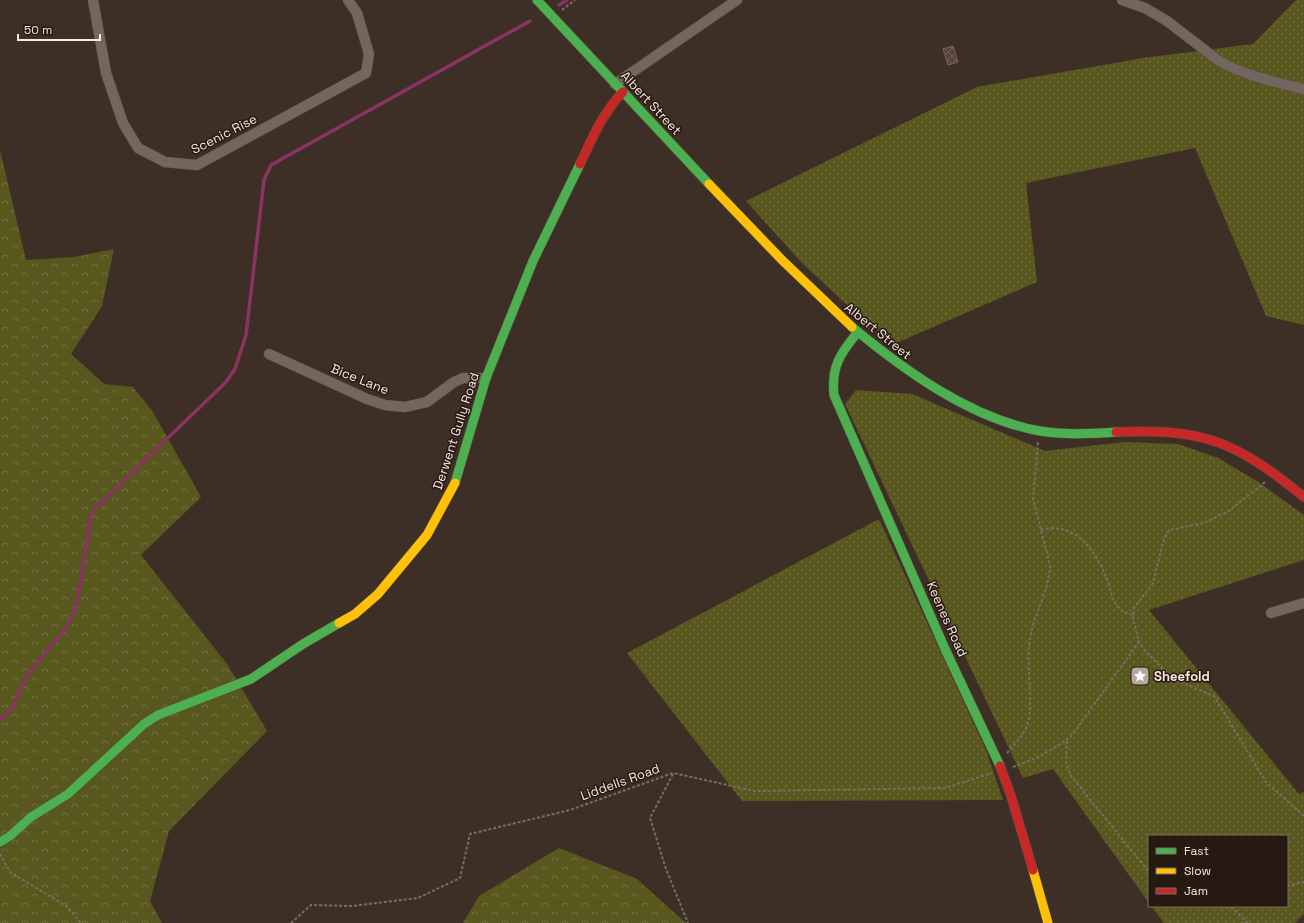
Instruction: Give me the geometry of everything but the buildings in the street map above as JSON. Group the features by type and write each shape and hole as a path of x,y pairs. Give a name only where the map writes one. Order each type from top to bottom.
{"street":[{"name":"Scenic Rise","path":"93,0 106,73 123,123 138,148 165,162 197,165 366,73 369,54 357,14 348,0"},
{"name":"Albert Street","path":"537,0 804,284 857,333 894,362 948,395 992,416 1039,431 1068,434 1183,433 1199,436 1232,447 1248,455 1304,497"},
{"path":"619,88 737,0"},
{"path":"1122,0 1155,13 1219,61 1242,73 1304,89"},
{"name":"Derwent Gully Road","path":"0,842 10,836 31,817 68,794 144,724 158,715 251,679 303,644 355,614 378,594 427,535 449,496 458,474 486,378 533,261 595,133 614,101 619,88"},
{"name":"Keenes Road","path":"857,333 834,365 832,377 834,395 942,642 1000,766 1011,796 1048,923"},
{"name":"Bice Lane","path":"269,354 367,399 385,405 405,407 427,402 454,382 463,378 486,378"},
{"path":"1271,613 1304,603"}],"path":[{"path":"552,17 575,0"},
{"path":"1000,766 1028,724 1029,647 1031,633 1046,594 1050,575 1050,565 1033,499 1039,431"},
{"path":"1275,474 1229,511 1204,522 1169,530 1163,542 1153,583 1134,608 1133,615 1139,642 1145,651 1174,679 1214,696 1266,782 1304,816"},
{"path":"1041,530 1058,528 1068,530 1089,547 1107,578 1114,600 1121,610 1133,615"},
{"path":"1139,642 1112,677 1090,712 1067,741 1066,763 1070,776 1148,871"},
{"name":"Liddells Road","path":"291,923 311,905 352,906 418,898 460,878 470,834 570,810 673,773 755,791 945,788 1000,766 1039,757 1067,741"},
{"path":"673,773 650,818 666,869 688,923"},
{"path":"0,853 10,872 66,906 81,923"},
{"path":"1288,886 1304,882"},
{"path":"1233,907 1248,923"}],"green space":[{"path":"1296,0 1304,0 1304,325 1266,316 1195,148 1026,183 1037,282 894,344 846,304 802,263 746,201 977,87 1143,58 1253,44"},
{"path":"0,150 26,260 74,257 114,249 102,306 71,354 104,384 133,387 153,412 201,497 141,555 227,664 267,731 169,831 150,901 162,923 0,923"},
{"path":"856,390 912,394 1045,451 1124,442 1178,444 1218,458 1257,481 1304,515 1304,560 1149,610 1299,794 1304,792 1304,914 1295,923 1164,923 1152,907 1288,907 1288,835 1148,835 1148,902 1053,769 1023,778 845,404"},
{"path":"879,519 986,750 1003,800 742,801 627,653"},
{"path":"559,848 637,879 686,923 463,923 479,896"}],"waterway":[{"path":"559,5 567,0"},
{"path":"0,720 12,708 27,676 64,630 73,615 80,587 90,518 93,510 226,382 235,369 246,335 264,180 271,165 530,21"}],"traffic: fast":[{"path":"537,0 709,184"},
{"path":"455,483 486,378 533,261 580,164"},
{"path":"852,327 916,376 940,391 989,416 1014,425 1040,431 1078,434 1116,432"},
{"path":"857,333 841,354 835,369 833,385 834,395 945,649 1000,766"},
{"path":"0,842 10,836 31,817 68,794 144,724 158,715 251,679 303,644 339,623"}],"traffic: slow":[{"path":"709,184 782,260 852,327"},
{"path":"339,623 355,614 378,594 427,535 455,483"},
{"path":"1033,870 1048,923"}],"traffic: jam":[{"path":"580,164 604,117 623,92"},
{"path":"1116,432 1147,431 1173,433 1197,436 1218,442 1238,451 1258,463 1304,497"},
{"path":"1000,766 1011,796 1033,870"}],"place":[{"name":"Sheefold","path":"1140,676"}]}
